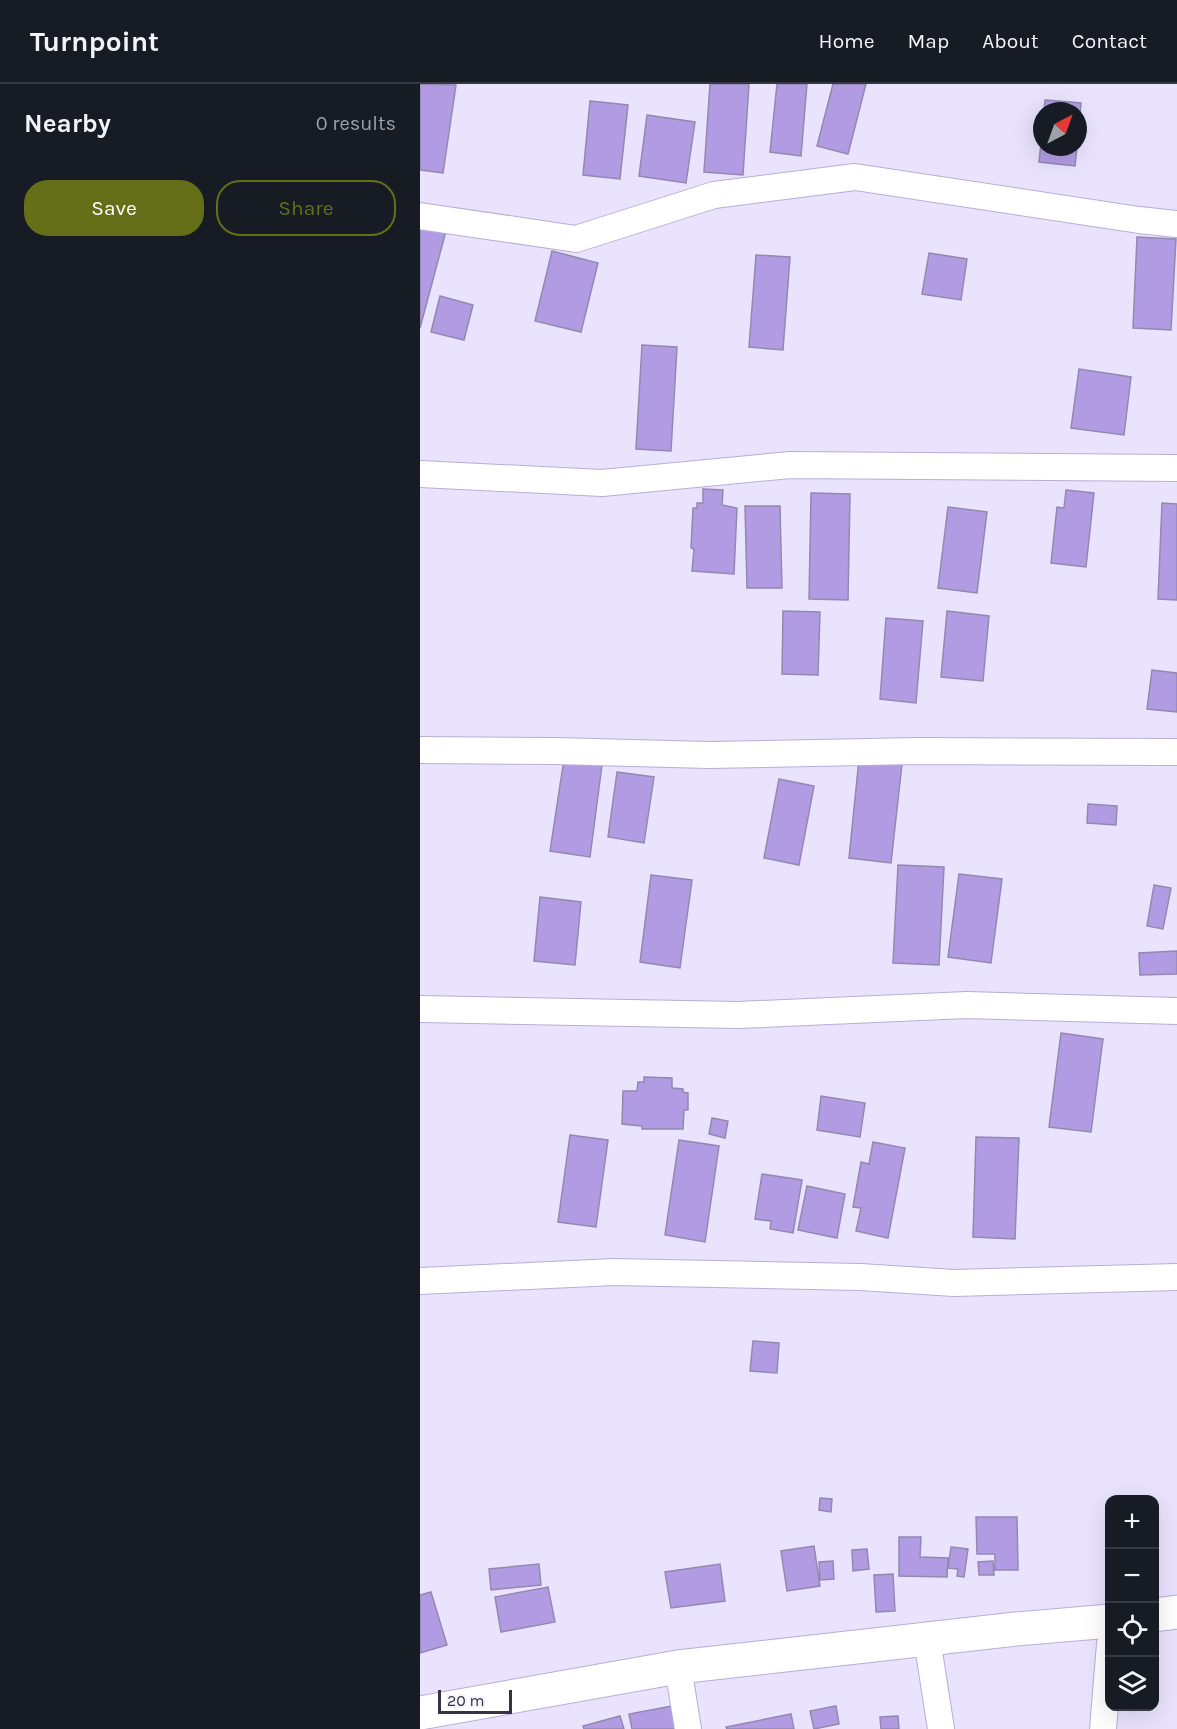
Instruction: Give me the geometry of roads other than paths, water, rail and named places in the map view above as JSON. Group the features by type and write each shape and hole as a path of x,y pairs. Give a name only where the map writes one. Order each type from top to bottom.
{"street":[{"path":"420,216 576,239 714,195 855,177 1177,224"},
{"path":"420,474 602,483 790,465 1177,468"},
{"path":"420,750 709,755 917,751 1177,752"},
{"path":"420,1009 738,1015 967,1005 1177,1011"},
{"path":"420,1281 614,1272 860,1277 954,1283 1177,1277"},
{"path":"1159,1614 1177,1612"},
{"path":"420,1713 678,1667 1105,1621"},
{"path":"927,1639 941,1729"},
{"path":"1103,1729 1109,1657"},
{"path":"678,1667 688,1729"}]}
